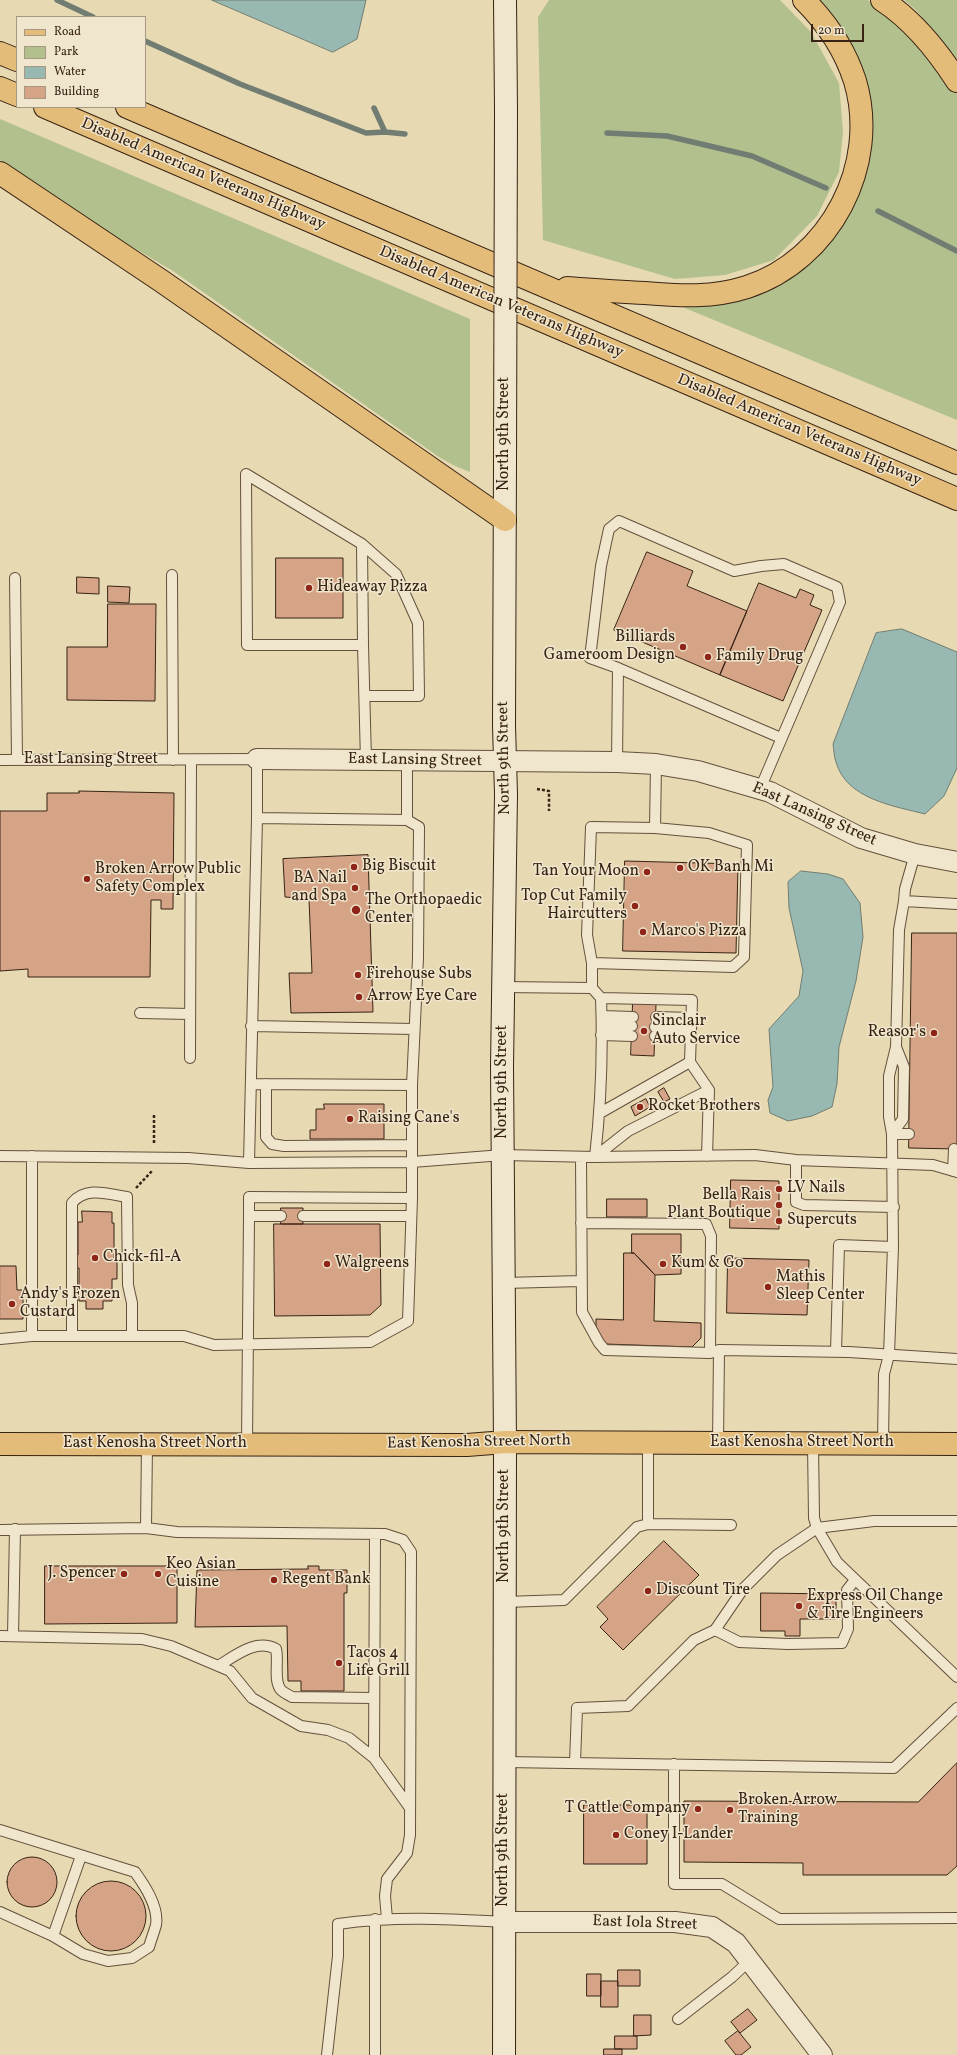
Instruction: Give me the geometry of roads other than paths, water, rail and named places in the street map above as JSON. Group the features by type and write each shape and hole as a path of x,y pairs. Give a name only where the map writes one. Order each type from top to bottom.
{"main road":[{"name":"North 9th Street","path":"504,2055 505,1442 503,987 505,762 505,0"},
{"path":"551,287 700,296 725,294 749,287 786,267 817,243 841,209 851,186 862,138 861,112 855,81 844,53 828,26 804,0"},
{"path":"882,0 911,24 935,50 957,81"},
{"path":"0,52 16,60"},
{"path":"0,88 16,95"},
{"name":"Disabled American Veterans Highway","path":"47,108 957,499"},
{"name":"Disabled American Veterans Highway","path":"129,108 551,287 957,463"},
{"path":"0,173 160,280 505,520"},
{"name":"East Kenosha Street North","path":"0,1444 467,1445 505,1442 957,1444"}],"street":[{"name":"East Lansing Street","path":"258,759 407,762 617,762 656,764 698,771 770,792 861,838 915,854 957,862"},
{"name":"East Iola Street","path":"504,1922 689,1922 712,1928 723,1933 736,1943 822,2055"}],"lane":[{"path":"363,645 247,645 246,474 362,544 396,574 418,623 419,696 365,696"},
{"path":"760,789 840,602 837,586 784,564 761,566 734,571 619,520 609,528 601,566 590,658 618,668 781,738"},
{"path":"362,544 366,761"},
{"path":"172,575 173,760"},
{"path":"16,578 17,760"},
{"path":"617,762 618,668"},
{"path":"249,1163 258,759"},
{"name":"East Lansing Street","path":"0,760 258,759"},
{"path":"190,1058 191,760"},
{"path":"407,762 407,820"},
{"path":"655,828 656,764"},
{"path":"0,1339 32,1336 184,1336 214,1345 370,1342 408,1321 412,1198 412,1085 420,827 407,820 257,818"},
{"path":"592,963 733,967 744,957 747,845 709,832 655,828 591,828 587,935 592,963 592,988 601,998 602,1026 600,1112 595,1157"},
{"path":"883,1444 884,1374 889,1355 894,1247 892,1134 889,1117 889,1076 896,1047 899,930 904,901 904,889 915,854"},
{"path":"904,901 957,904"},
{"path":"503,987 592,988"},
{"path":"601,998 692,1000 690,1062 709,1090 707,1156"},
{"path":"140,1013 190,1014"},
{"path":"251,1026 414,1029"},
{"path":"602,1026 632,1026 602,1026"},
{"path":"691,1027 655,1027 691,1027"},
{"path":"892,1134 903,1119 904,1067 896,1047"},
{"path":"600,1112 690,1062"},
{"path":"250,1084 412,1085"},
{"path":"266,1084 266,1136 272,1144 284,1146 412,1145"},
{"path":"595,1157 628,1132 709,1090"},
{"path":"892,1134 909,1134"},
{"path":"0,1156 188,1158 249,1163 412,1162 503,1156 595,1157 756,1155 796,1160 933,1165 955,1171 954,1149"},
{"path":"32,1156 32,1336"},
{"path":"581,1157 582,1312 598,1343 605,1350 836,1352 957,1359"},
{"path":"796,1160 796,1202 804,1206 894,1207"},
{"path":"72,1336 72,1203 78,1196 84,1193 102,1192 127,1197 128,1285 132,1303 132,1336"},
{"path":"247,1444 249,1197 412,1198"},
{"path":"249,1216 281,1216"},
{"path":"303,1216 411,1216"},
{"path":"581,1223 706,1224 711,1236 718,1443"},
{"path":"836,1352 839,1246 894,1247"},
{"path":"504,1283 581,1281"},
{"path":"648,1443 648,1524"},
{"path":"146,1528 147,1444"},
{"path":"813,1444 814,1518 817,1528 837,1562 957,1677"},
{"path":"575,1763 577,1708 628,1706 694,1640 715,1630 743,1589 777,1555 817,1528 874,1521 957,1521"},
{"path":"505,1602 564,1600 637,1527 648,1524 731,1525"},
{"path":"0,1530 146,1528 178,1532 385,1534 403,1540 411,1552 410,1835 407,1853 387,1879 385,1896 387,1919"},
{"path":"13,1636 15,1529"},
{"path":"374,1534 374,1758"},
{"path":"715,1630 739,1642 788,1644 842,1643 848,1629 847,1590 856,1580"},
{"path":"0,1636 142,1639 172,1646 230,1671 252,1698 300,1726 328,1730 349,1738 374,1758 410,1808"},
{"path":"218,1666 256,1645 268,1645 276,1649 278,1658 278,1683 282,1691 292,1698 374,1698"},
{"path":"505,1762 894,1768 957,1708"},
{"path":"674,1764 674,1884 722,1884 779,1920 957,1918"},
{"path":"0,1830 135,1872 146,1886 153,1904 156,1923 149,1947 132,1958 108,1961 82,1954 53,1936 0,1912"},
{"path":"53,1936 81,1856"},
{"path":"327,2055 338,1956 338,1924 375,1919 438,1918 504,1922"},
{"path":"375,1919 375,2055"},
{"path":"678,2019 750,1961"}],"water":[{"path":"212,0 366,0 357,39 333,52"},
{"path":"902,629 957,652 957,768 944,796 925,814 886,804 860,793 841,775 834,753 833,744 876,633"},
{"path":"801,871 828,874 843,879 860,903 863,937 856,981 839,1047 837,1084 832,1107 812,1116 788,1121 770,1113 768,1100 773,1087 769,1029 799,996 803,971 789,908 788,882"}],"waterway":[{"path":"57,0 91,16"},
{"path":"146,41 240,84 366,133 385,132 405,134"},
{"path":"374,108 385,132"},
{"path":"607,133 667,136 752,156 826,188"},
{"path":"878,211 957,251"}],"place":[{"name":"Hideaway Pizza","path":"309,588"},
{"name":"Billiards Gameroom Design","path":"683,647"},
{"name":"Family Drug","path":"708,657"},
{"name":"Big Biscuit","path":"354,867"},
{"name":"OK Banh Mi","path":"680,868"},
{"name":"Tan Your Moon","path":"647,872"},
{"name":"Broken Arrow Public Safety Complex","path":"87,879"},
{"name":"BA Nail and Spa","path":"355,888"},
{"name":"Top Cut Family Haircutters","path":"635,906"},
{"name":"The Orthopaedic Center","path":"356,910"},
{"name":"Marco's Pizza","path":"643,932"},
{"name":"Firehouse Subs","path":"358,975"},
{"name":"Arrow Eye Care","path":"359,997"},
{"name":"Sinclair Auto Service","path":"644,1031"},
{"name":"Reasor's","path":"934,1033"},
{"name":"Rocket Brothers","path":"640,1107"},
{"name":"Raising Cane's","path":"350,1119"},
{"name":"LV Nails","path":"779,1189"},
{"name":"Bella Rais Plant Boutique","path":"779,1205"},
{"name":"Supercuts","path":"779,1221"},
{"name":"Chick-fil-A","path":"95,1258"},
{"name":"Walgreens","path":"327,1264"},
{"name":"Kum & Go","path":"663,1264"},
{"name":"Mathis Sleep Center","path":"768,1287"},
{"name":"Andy's Frozen Custard","path":"12,1304"},
{"name":"J. Spencer","path":"124,1574"},
{"name":"Keo Asian Cuisine","path":"158,1574"},
{"name":"Regent Bank","path":"274,1580"},
{"name":"Discount Tire","path":"648,1591"},
{"name":"Express Oil Change & Tire Engineers","path":"799,1606"},
{"name":"Tacos 4 Life Grill","path":"339,1663"},
{"name":"T Cattle Company","path":"698,1809"},
{"name":"Broken Arrow Training","path":"730,1810"},
{"name":"Coney I-Lander","path":"616,1835"}]}
